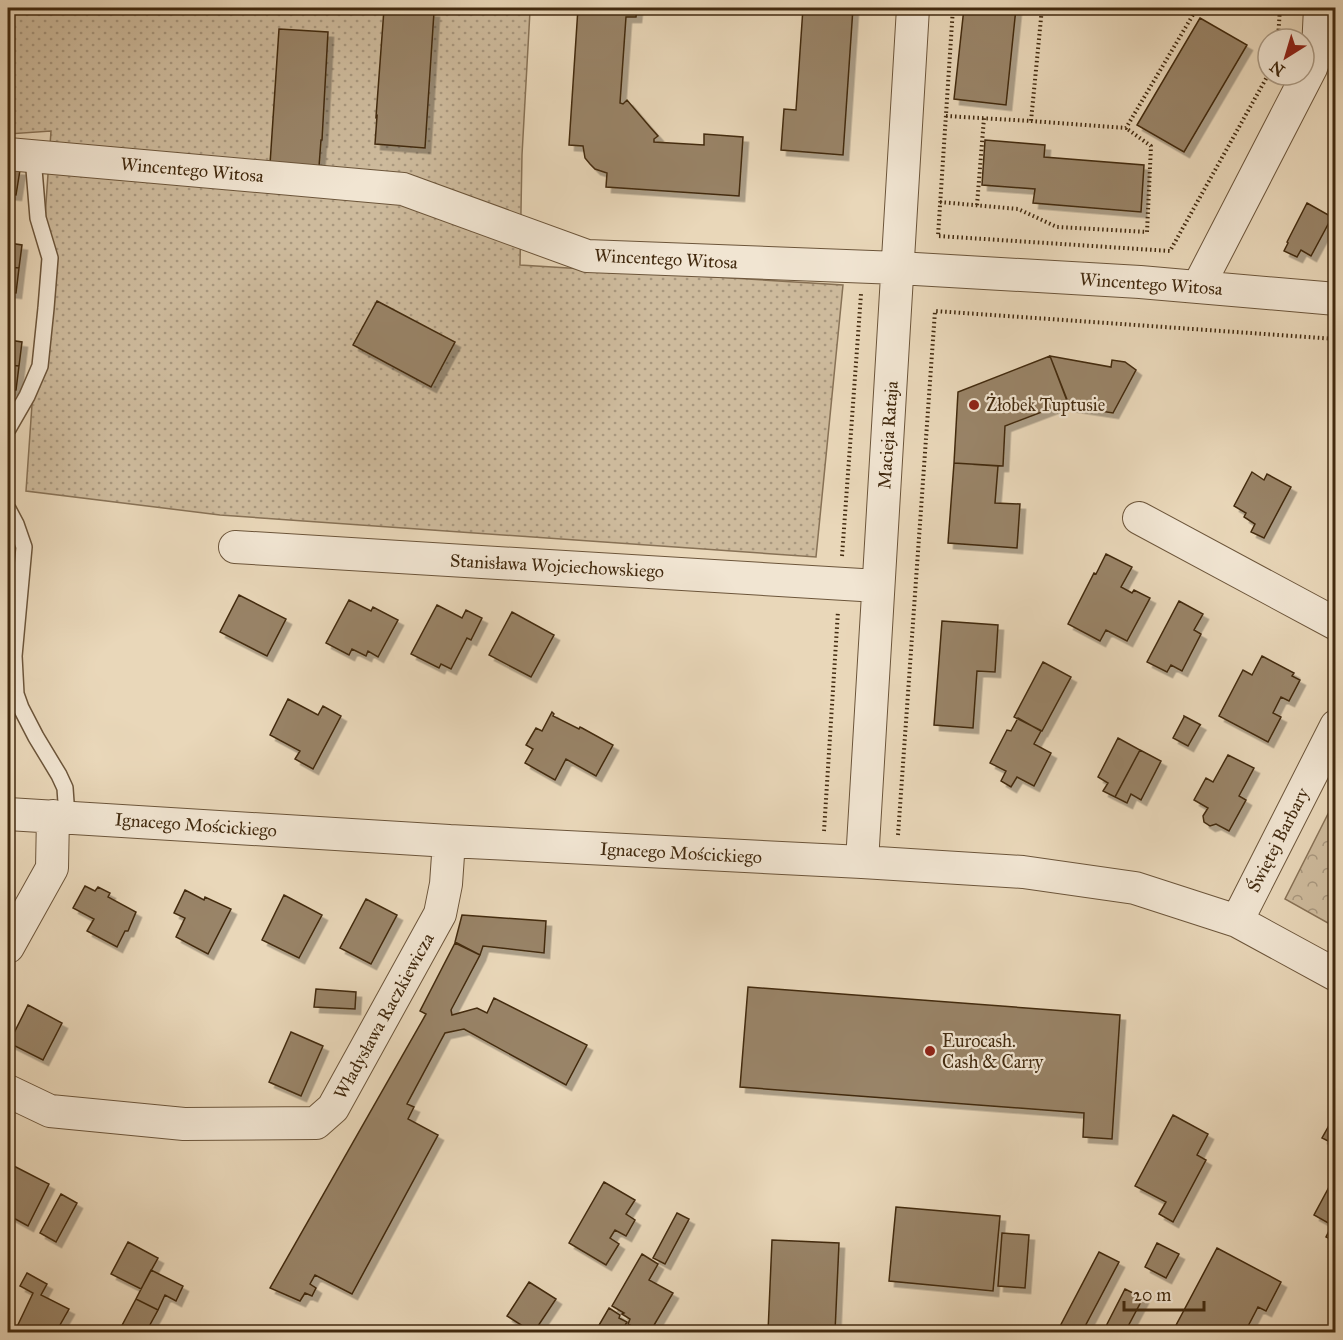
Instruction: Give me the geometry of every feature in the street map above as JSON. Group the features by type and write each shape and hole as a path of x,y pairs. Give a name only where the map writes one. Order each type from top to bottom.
{"street":[{"name":"Macieja Rataja","path":"862,862 913,8"},
{"path":"1198,287 1311,68 1318,49 1320,8"},
{"name":"Wincentego Witosa","path":"20,155 404,189 587,256 898,268 1140,282 1335,299"},
{"path":"1139,518 1335,624"},
{"name":"Stanisława Wojciechowskiego","path":"235,547 878,586"},
{"name":"Świętej Barbary","path":"1237,921 1335,726"},
{"name":"Ignacego Mościckiego","path":"8,814 1023,872 1135,888 1237,921 1335,975"},
{"path":"8,947 52,868 60,817"},
{"name":"Władysława Raczkiewicza","path":"8,1091 50,1112 184,1124 316,1123 333,1108 440,915 446,884 449,841"}],"lane":[{"path":"8,429 27,396 40,366 50,258 20,155"},
{"path":"8,509 24,547 14,656 16,693 21,708 64,788 60,817"}],"path":[{"path":"953,8 939,236 1170,251 1261,87"},
{"path":"1031,121 1042,8"},
{"path":"1126,128 1197,8"},
{"path":"1279,27 1280,8"},
{"path":"940,202 1018,209 1057,227 1147,232 1151,146 1126,128 946,116"},
{"path":"977,205 984,118"},
{"path":"824,831 862,267"},
{"path":"898,835 935,311 1335,339"}],"green space":[{"path":"8,8 497,8 530,11 522,155 520,265 843,285 816,557 220,515 26,491 51,131 8,134"},
{"path":"1335,800 1335,927 1285,899"}],"building":[{"path":"578,8 637,8 636,17 626,17 620,103 623,104 627,100 658,136 654,142 704,145 704,134 743,137 739,196 606,187 607,173 595,169 590,164 585,158 583,146 569,145"},
{"path":"803,8 853,8 843,155 781,150 784,109 796,110"},
{"path":"964,8 1016,8 1006,105 954,99"},
{"path":"384,9 434,12 425,148 375,144"},
{"path":"1200,18 1247,45 1184,152 1137,125"},
{"path":"279,29 328,32 319,167 270,164"},
{"path":"985,140 1045,145 1044,157 1144,165 1141,212 1033,203 1035,189 982,185"},
{"path":"8,169 20,170 16,195 8,194"},
{"path":"1307,203 1332,217 1311,256 1301,250 1297,257 1284,251"},
{"path":"9,243 22,245 19,268 8,267"},
{"path":"8,267 19,268 16,293 8,292"},
{"path":"377,301 455,342 431,387 353,345"},
{"path":"9,340 22,342 19,366 8,365"},
{"path":"1050,356 1068,402 1005,426 1003,466 954,463 958,392"},
{"path":"1050,356 1111,367 1112,360 1125,362 1136,370 1113,413 1069,406"},
{"path":"8,365 19,366 16,390 8,390"},
{"path":"954,463 998,466 995,503 1020,504 1017,548 948,543"},
{"path":"1252,472 1264,480 1267,474 1291,487 1264,538 1251,532 1255,524 1244,517 1246,513 1234,506"},
{"path":"1106,554 1132,567 1121,587 1132,593 1134,590 1150,598 1127,641 1106,630 1100,641 1068,624"},
{"path":"239,595 286,619 267,656 220,632"},
{"path":"349,600 371,611 373,607 398,620 378,657 368,651 366,656 352,649 349,655 326,643"},
{"path":"1179,601 1203,614 1194,630 1201,634 1182,671 1171,665 1167,672 1147,662"},
{"path":"437,605 462,618 466,610 482,618 471,640 467,638 451,669 441,664 439,668 411,654"},
{"path":"512,612 554,635 531,677 489,655"},
{"path":"942,621 998,625 995,672 977,671 973,728 934,725"},
{"path":"1262,656 1294,673 1292,676 1300,680 1289,701 1281,697 1273,713 1281,717 1268,742 1219,716 1243,670 1252,675"},
{"path":"1043,662 1071,677 1042,731 1014,717"},
{"path":"288,699 318,715 323,706 341,716 313,769 295,759 300,751 270,735"},
{"path":"552,712 553,716 579,729 580,727 613,745 596,776 566,759 555,780 525,763 533,749 526,745 536,728 542,731"},
{"path":"1184,716 1201,725 1188,746 1173,738"},
{"path":"1018,718 1041,731 1034,744 1051,753 1034,786 1017,777 1011,787 1001,781 1006,771 990,763 1007,730 1011,731"},
{"path":"1118,738 1140,750 1115,797 1103,791 1108,783 1098,777"},
{"path":"1140,750 1161,761 1141,800 1131,794 1127,803 1115,797"},
{"path":"1228,755 1254,768 1239,796 1246,800 1229,831 1216,824 1210,826 1204,822 1203,816 1208,808 1194,800 1206,778 1213,782"},
{"path":"85,886 95,891 98,887 110,893 108,897 136,912 128,931 125,931 117,947 87,931 94,919 73,908"},
{"path":"185,890 204,900 205,897 231,909 208,954 176,937 185,918 174,913"},
{"path":"284,895 322,915 299,958 262,940"},
{"path":"366,899 397,915 371,964 340,948"},
{"path":"462,915 546,921 544,953 483,946 480,955 455,942"},
{"path":"455,943 480,955 451,1010 452,1015 477,1008 487,1013 494,998 587,1045 566,1085 464,1029 445,1033 407,1104 414,1107 408,1119 438,1135 352,1294 315,1275 310,1284 316,1288 312,1296 305,1293 300,1301 270,1288 426,1014 420,1011"},
{"name":"Eurocash. Cash & Carry","path":"748,987 1120,1015 1112,1139 1083,1137 1084,1113 740,1087"},
{"path":"316,989 356,992 355,1009 314,1007"},
{"path":"28,1005 62,1023 43,1060 9,1043"},
{"path":"291,1032 323,1046 301,1096 269,1082"},
{"path":"1336,1113 1336,1145 1322,1138"},
{"path":"1173,1115 1208,1134 1197,1155 1206,1160 1173,1222 1159,1214 1166,1202 1135,1186"},
{"path":"8,1163 49,1184 28,1226 8,1215"},
{"path":"1336,1174 1336,1242 1326,1237 1332,1225 1314,1215"},
{"path":"604,1182 635,1200 626,1214 635,1220 626,1236 615,1230 610,1238 619,1244 606,1265 569,1243"},
{"path":"61,1194 77,1203 56,1242 40,1233"},
{"path":"896,1207 1000,1216 993,1291 889,1281"},
{"path":"677,1213 689,1219 665,1264 653,1258"},
{"path":"1002,1233 1029,1235 1025,1288 998,1286"},
{"path":"772,1240 839,1243 835,1332 768,1332"},
{"path":"128,1242 158,1258 141,1289 111,1274"},
{"path":"1157,1243 1179,1254 1166,1278 1145,1267"},
{"path":"1217,1248 1281,1282 1266,1311 1258,1307 1245,1332 1179,1332 1174,1329"},
{"path":"1099,1252 1119,1262 1082,1332 1057,1332"},
{"path":"642,1254 658,1264 649,1280 673,1293 650,1332 642,1332 628,1324 630,1319 612,1306"},
{"path":"151,1270 183,1286 176,1301 165,1295 158,1310 136,1299"},
{"path":"27,1273 47,1284 41,1295 69,1309 56,1332 15,1331 33,1293 20,1286"},
{"path":"529,1282 556,1299 534,1332 507,1316"},
{"path":"1125,1289 1143,1298 1125,1332 1103,1332"},
{"path":"136,1299 158,1310 146,1332 119,1331"},
{"path":"609,1308 627,1322 624,1327 634,1332 595,1332"},
{"path":"888,1326 948,1332 887,1332"}],"place":[{"name":"Żłobek Tuptusie","path":"974,405"},
{"name":"Eurocash. Cash & Carry","path":"930,1051"}]}
